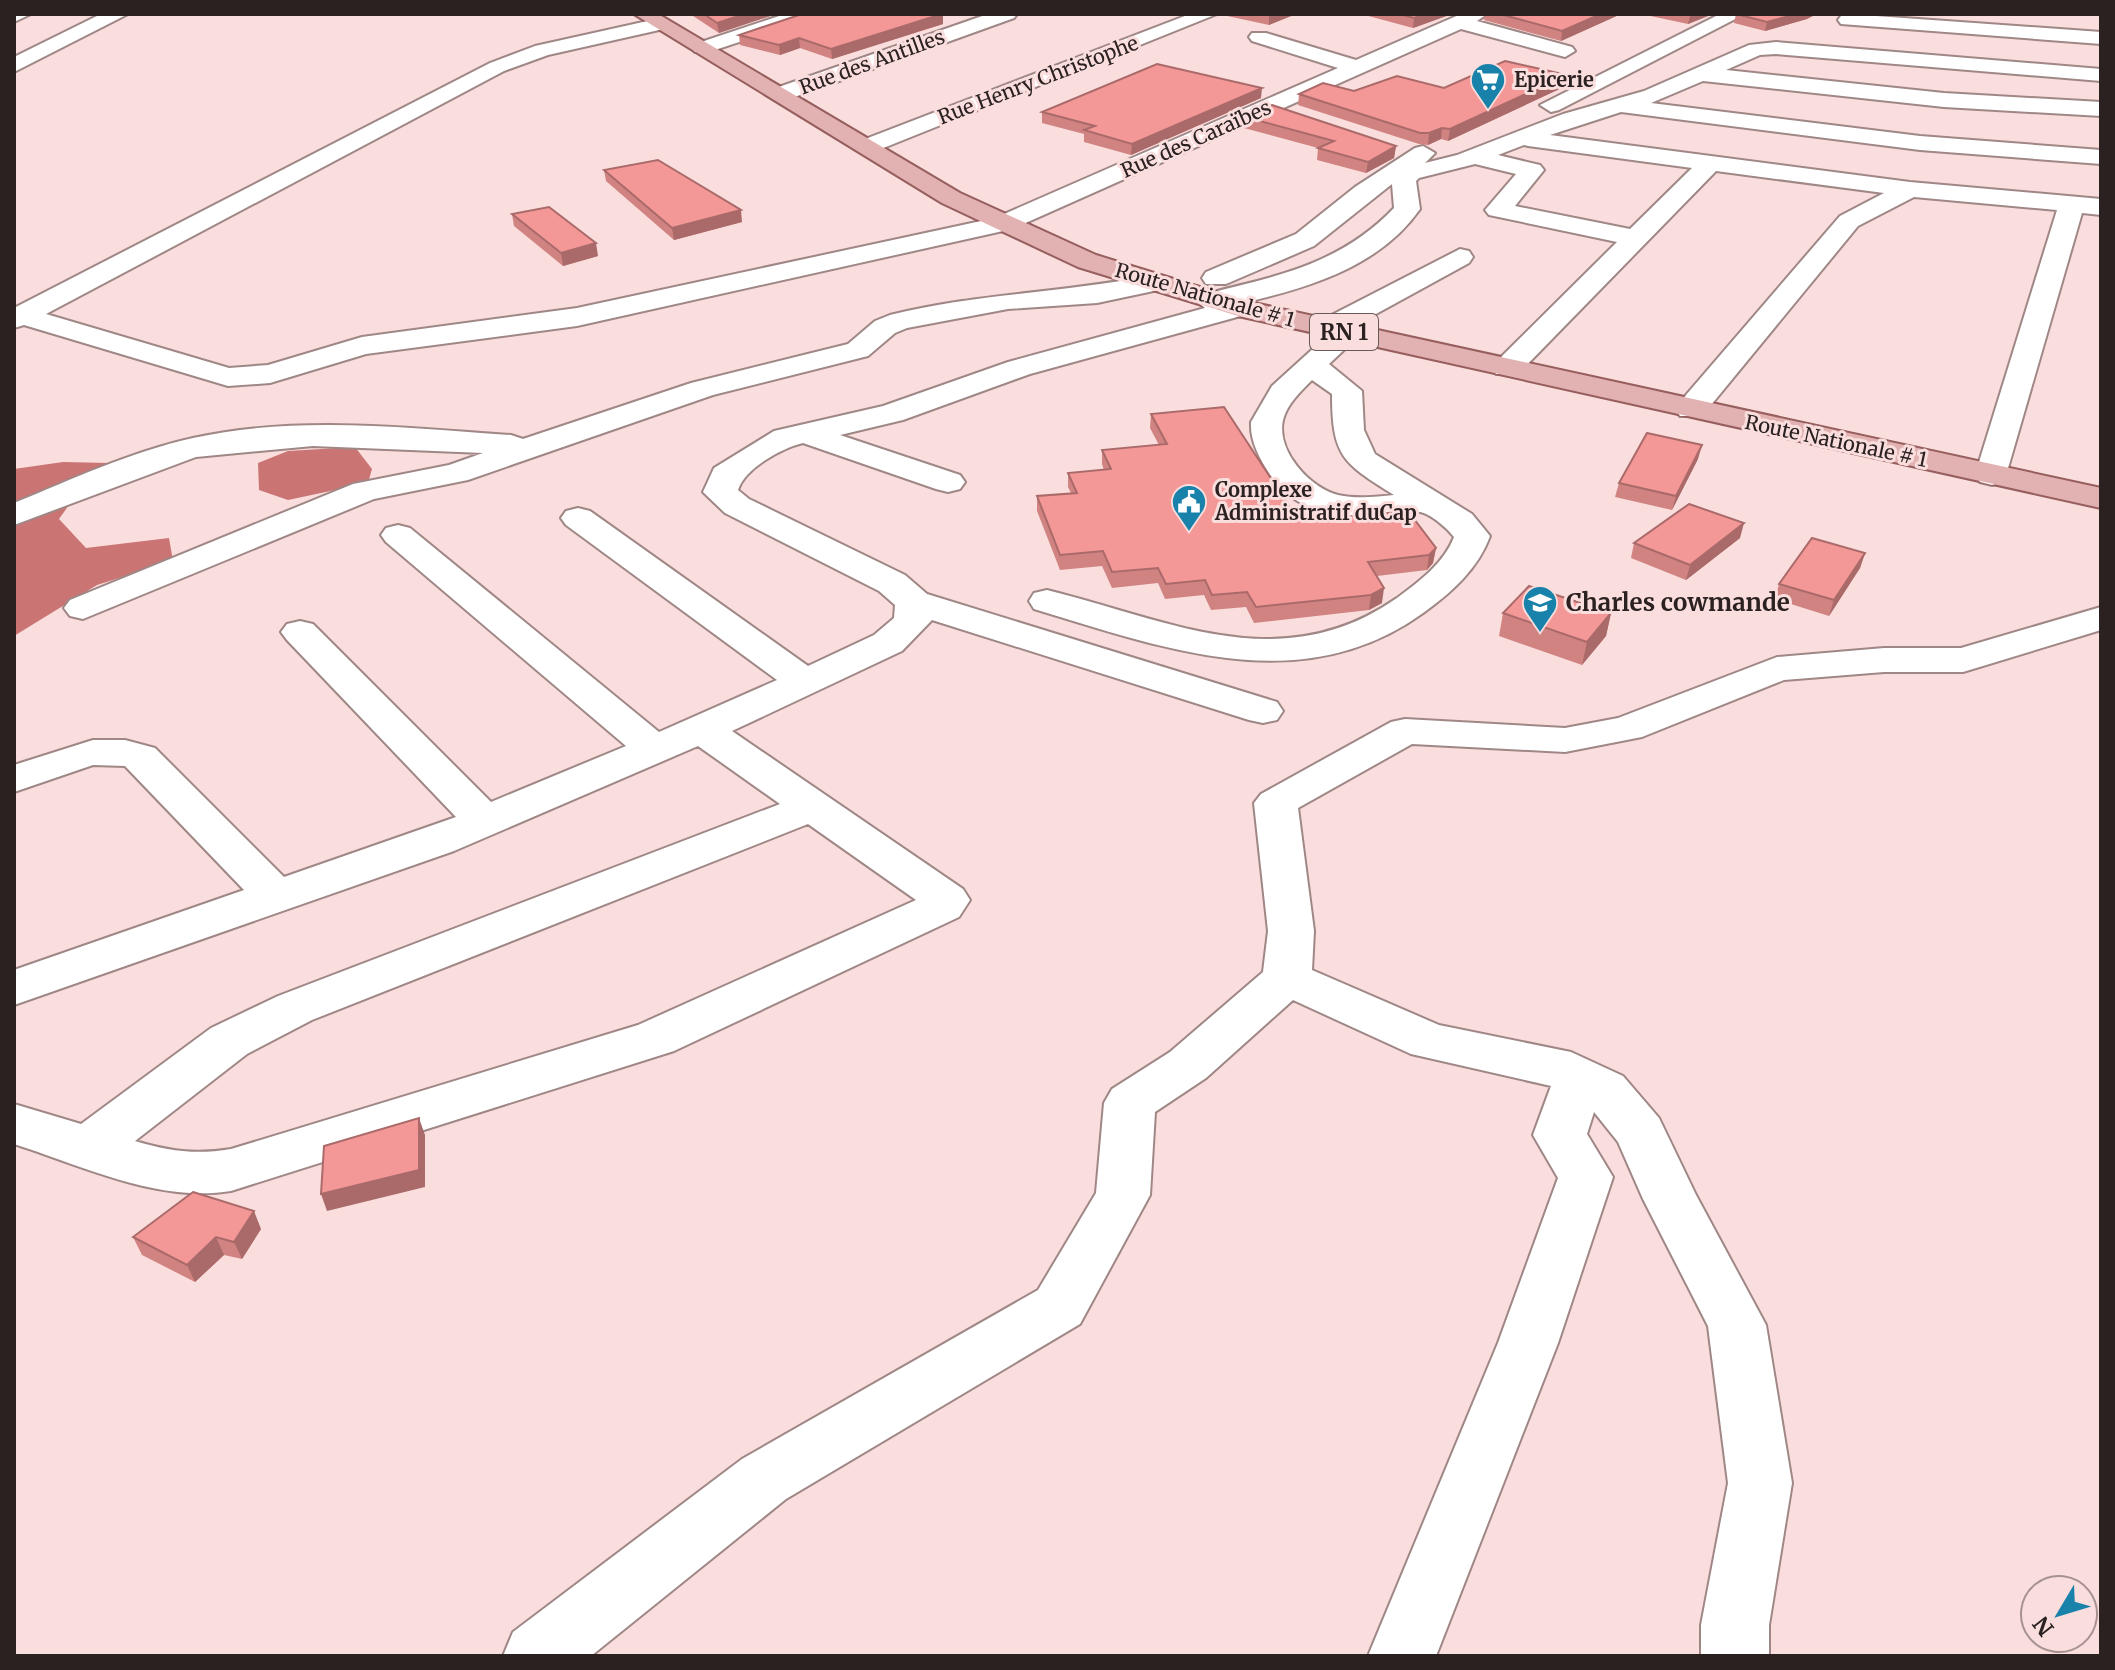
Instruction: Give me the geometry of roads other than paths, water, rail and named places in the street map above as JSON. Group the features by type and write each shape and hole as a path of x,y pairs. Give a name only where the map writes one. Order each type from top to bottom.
{"main road":[{"name":"Route Nationale # 1","path":"653,19 951,198 1087,261 1167,288 1224,305 1338,331 2101,498"}],"street":[{"path":"14,16 21,14"},
{"path":"14,66 73,33 118,14"},
{"path":"702,48 804,14"},
{"name":"Rue des Antilles","path":"781,94 1007,14"},
{"name":"Rue Henry Christophe","path":"868,146 1207,14"},
{"path":"83,608 365,491 456,473 702,389 858,350 885,327 900,321 1008,301 1167,288 1270,258 1305,240 1364,192 1418,155 1534,113 1735,14"},
{"path":"1848,20 2101,38 2092,14"},
{"path":"1468,18 1565,51"},
{"name":"Rue des Caraïbes","path":"17,317 228,377 254,377 362,346 577,317 1003,224 1468,18"},
{"path":"17,317 497,67 542,50 653,19"},
{"path":"1259,37 1360,68"},
{"path":"1263,711 914,602 892,583 737,506 720,492 726,475 767,446 785,438 810,435 892,413 1019,368 1324,273 1391,229 1407,209 1404,180 1411,173 1473,157 1622,106 1756,49 1776,48 2101,75"},
{"path":"1701,74 1944,100 2101,109"},
{"path":"1271,106 1301,116"},
{"path":"1622,106 1920,143 2101,157"},
{"path":"1521,139 1910,189 2101,207"},
{"path":"1389,145 1418,155"},
{"path":"1473,157 1532,170 1498,210 1636,238"},
{"path":"1507,368 1709,164"},
{"path":"1691,409 1849,221 1910,189"},
{"path":"1992,475 2071,206"},
{"path":"1428,501 1352,509 1330,505 1284,473 1269,445 1266,420 1281,396 1312,366 1338,331 1460,257"},
{"path":"1047,601 1222,650 1296,651 1358,639 1415,603 1466,557 1472,536 1460,521 1361,460 1348,430 1347,391 1312,366"},
{"path":"810,435 948,482"},
{"path":"14,515 161,458 193,448 238,441 320,438 533,446"},
{"path":"578,518 805,682"},
{"path":"398,535 654,749"},
{"path":"14,988 438,841 701,729 888,643 913,621 914,602"},
{"path":"537,1656 764,1479 1059,1307 1123,1195 1130,1103 1188,1065 1287,978 1291,931 1276,803 1405,731 1565,740 1628,728 1777,669 1884,660 1963,660 2101,618"},
{"path":"300,632 485,821"},
{"path":"14,1124 173,1173 201,1175 231,1170 656,1038 943,906 947,900 942,894 701,729"},
{"path":"14,779 97,752 126,750 140,757 276,896"},
{"path":"89,1147 229,1041 295,1008 813,806"},
{"path":"1287,978 1429,1041 1553,1065 1605,1089 1640,1132 1670,1199 1737,1325 1760,1483 1735,1625 1735,1656"},
{"path":"1402,1656 1528,1343 1586,1177 1560,1135 1580,1077"}],"place":[{"name":"Epicerie","path":"1488,111"},
{"name":"Complexe Administratif duCap","path":"1189,533"},
{"name":"Charles cowmande","path":"1540,634"}]}
